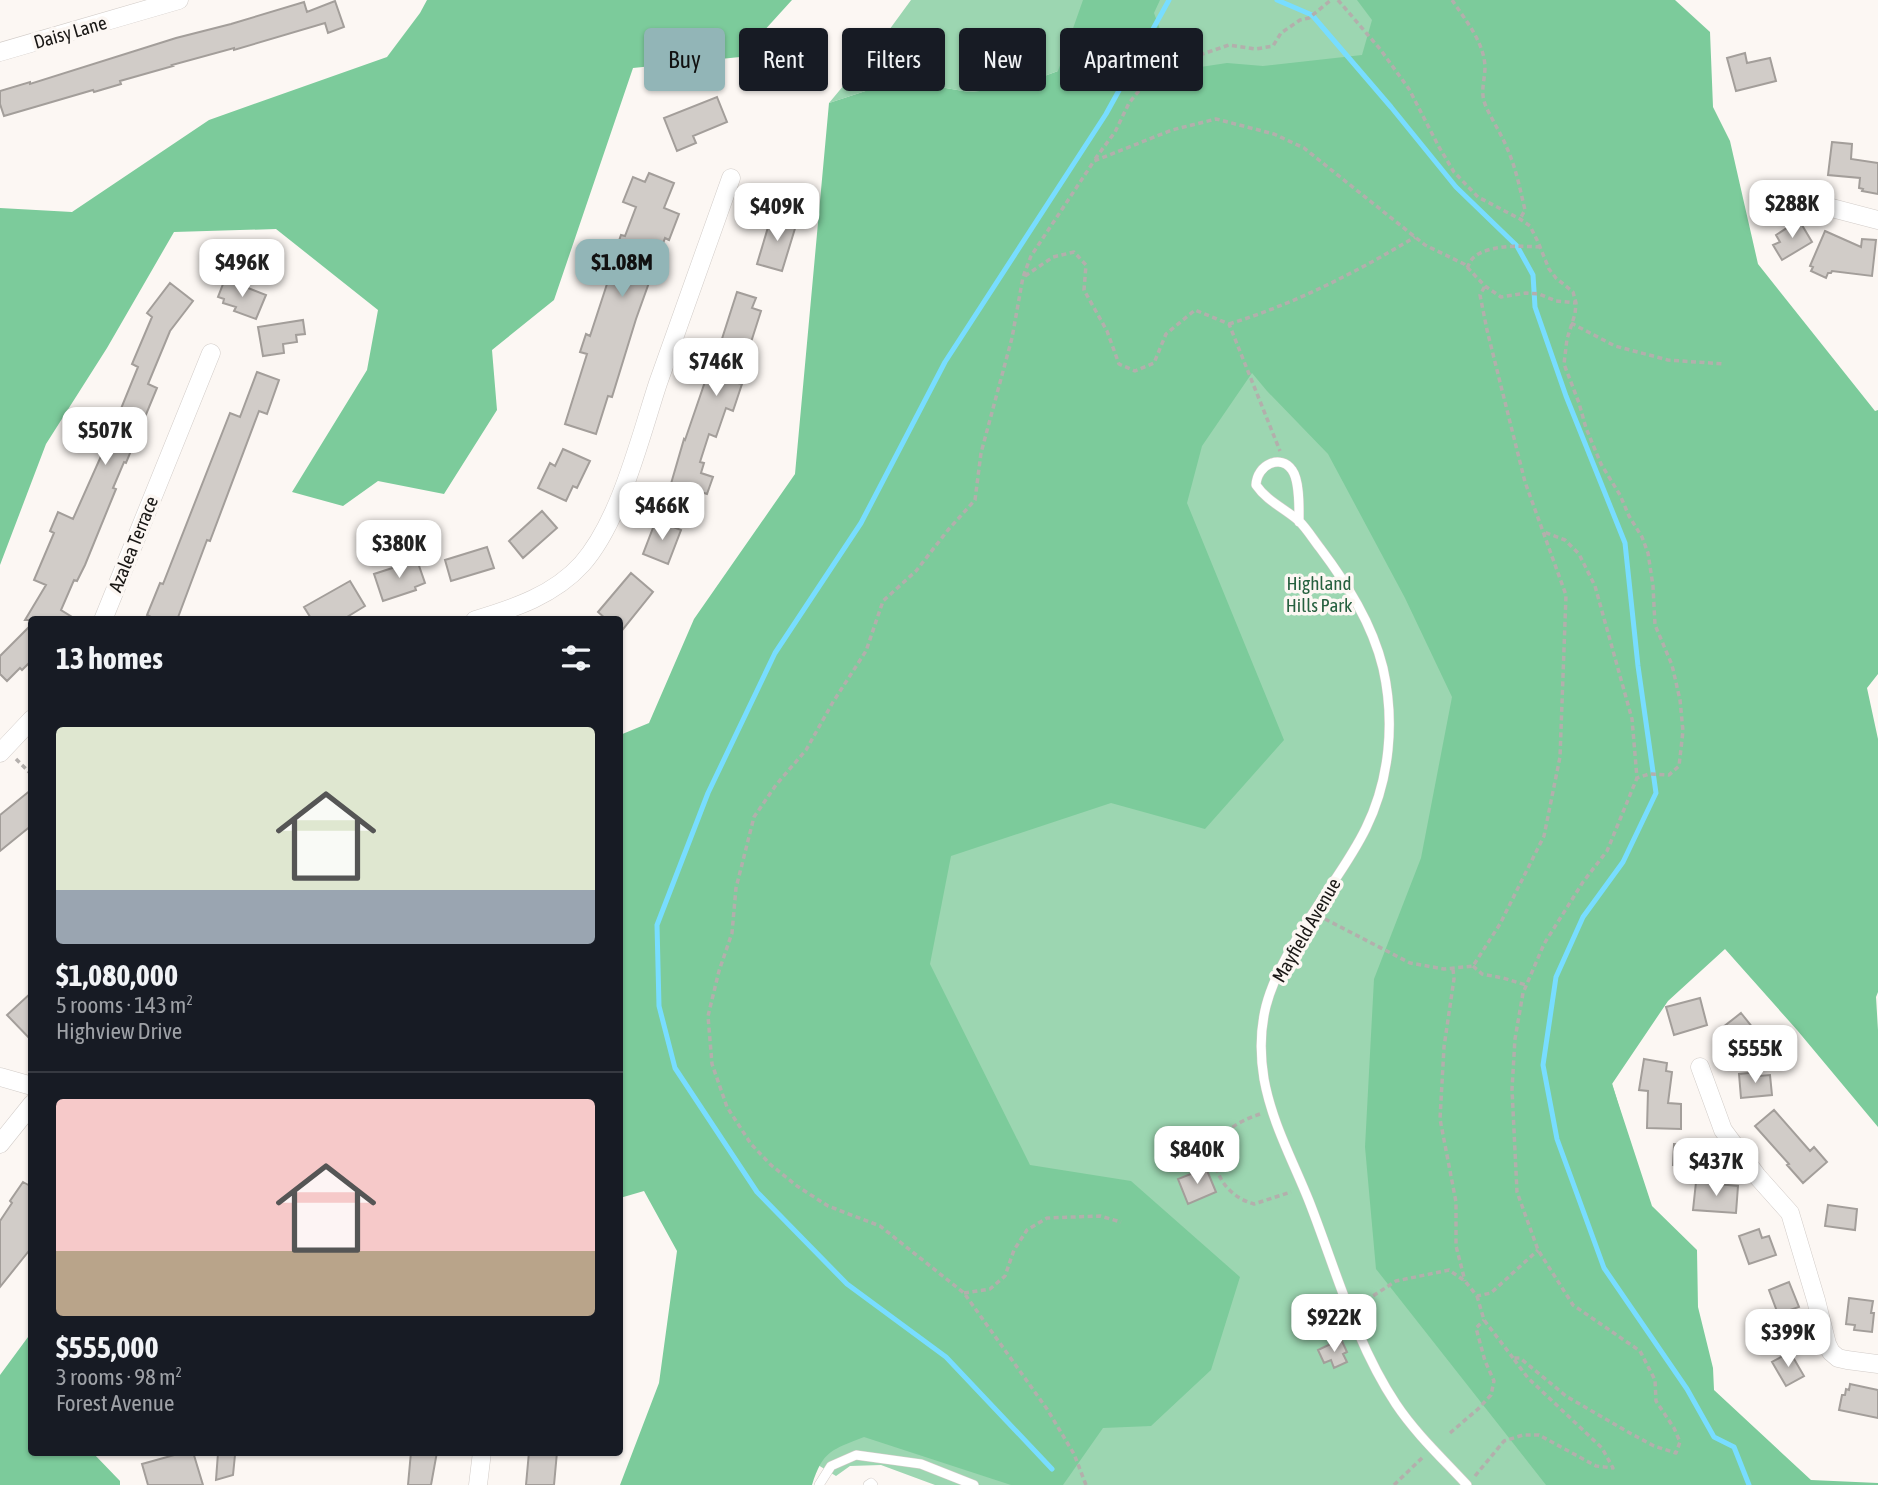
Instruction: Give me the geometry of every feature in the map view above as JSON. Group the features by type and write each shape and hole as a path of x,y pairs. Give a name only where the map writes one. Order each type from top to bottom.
{"street":[{"name":"Daisy Lane","path":"0,52 179,0"},
{"path":"488,616 520,606 559,585 582,564 600,540 625,482 731,178"},
{"path":"1828,207 1878,220"},
{"name":"Azalea Terrace","path":"105,616 211,353"},
{"path":"2,751 28,723"},
{"path":"1700,1067 1723,1130 1756,1176 1790,1213 1831,1352 1838,1358 1878,1364"},
{"path":"0,1077 28,1085"},
{"path":"0,1144 28,1109"},
{"path":"478,1485 482,1456"}],"lane":[{"path":"1286,464 1295,478 1300,522"},
{"name":"Mayfield Avenue","path":"1286,464 1265,465 1256,477 1256,485 1270,500 1300,522 1348,587 1367,621 1383,668 1389,727 1385,768 1374,810 1354,849 1284,961 1266,1005 1261,1057 1271,1110 1359,1336 1396,1403 1415,1429 1467,1485"},
{"path":"819,1485 831,1465 856,1455 921,1464 974,1485"}],"path":[{"path":"1086,1485 1074,1454 1047,1409 964,1293 880,1226 828,1206 797,1186 771,1165 746,1139 727,1107 712,1064 708,1016 732,933 736,888 754,817 776,785 806,750 866,651 883,601 916,571 975,500 981,453 1012,338 1023,277 1031,256 1115,132 1129,103 1142,88 1176,63 1229,45 1256,49 1273,46 1281,33 1300,20 1309,18 1331,0"},
{"path":"1338,0 1380,48 1409,89 1454,172 1478,197 1530,226 1549,269 1573,292 1575,314 1564,364 1601,464 1642,537 1648,554 1655,625 1672,665 1678,689 1683,731 1679,766 1669,775 1649,775 1637,779"},
{"path":"1452,0 1483,52 1484,103 1515,169 1525,210 1520,219"},
{"path":"1094,161 1172,131 1216,120 1274,134 1304,148 1425,245 1464,264 1485,286 1501,297 1539,294 1556,301 1576,303"},
{"path":"1023,277 1053,257 1074,252 1086,265 1084,290 1107,331 1119,364 1135,371 1154,363 1166,334 1195,310 1229,324 1296,300 1390,253 1415,237"},
{"path":"1467,268 1473,258 1486,251 1504,247 1540,247"},
{"path":"1313,913 1410,963 1444,969 1473,965 1500,923 1544,836 1560,757 1566,595 1525,482 1487,330 1480,295 1485,286"},
{"path":"1571,323 1615,346 1668,360 1724,364"},
{"path":"1229,324 1286,464"},
{"path":"1513,1358 1520,1358 1566,1396 1628,1433 1676,1453 1680,1443 1657,1401 1654,1380 1640,1351 1573,1305 1538,1250 1517,1192 1512,1088 1514,1039 1523,993 1544,944 1583,882 1607,851 1637,779 1632,719 1595,586 1579,554 1565,540 1544,532"},
{"path":"2,751 28,772"},
{"path":"1473,965 1482,974 1526,985"},
{"path":"1453,968 1454,979 1444,1047 1440,1119 1456,1202 1456,1246 1465,1281"},
{"path":"1271,1110 1233,1126 1220,1139 1216,1164 1220,1180 1237,1197 1254,1204 1303,1187"},
{"path":"964,1293 990,1289 1005,1276 1014,1250 1027,1230 1047,1217 1100,1216 1121,1222"},
{"path":"1477,1296 1490,1293 1538,1250"},
{"path":"1350,1311 1396,1281 1449,1270 1465,1281 1477,1296 1484,1320 1528,1378 1602,1448 1613,1468 1596,1466 1539,1434 1523,1435 1504,1441 1467,1485"},
{"path":"1450,1433 1491,1395 1494,1381 1476,1328 1484,1320"},
{"path":"1394,1485 1426,1454"}],"green space":[{"path":"427,0 792,0 766,28 739,28 739,57 725,59 725,28 644,28 644,67 633,68 554,300 492,350 497,410 444,494 378,481 343,506 292,492 367,370 378,310 276,229 174,232 107,348 46,444 0,565 0,208 72,212 209,120 387,57"},
{"name":"Highland Hills Park","path":"911,0 1537,0 1592,991 1612,1083 1699,1376 1795,1485 935,1485 881,1465 850,1466 836,1476 818,1465 623,985 623,870 1058,71 1046,75 1046,28 959,28 959,90 945,88 945,28 891,28"},
{"name":"Highland Hills Park","path":"1083,0 1160,0 1154,13 1160,28 1073,28"},
{"name":"Highland Hills Park","path":"1357,0 1675,0 1710,32 1713,107 1730,141 1758,264 1875,411 1878,410 1878,674 1867,688 1878,739 1878,1127 1725,949 1668,1001 1612,1084 1652,1206 1697,1250 1698,1307 1713,1368 1714,1390 1811,1480 1878,1485 1546,1485 1376,1269 1365,1147 1374,979 1421,858 1452,697 1405,598 1328,454 1252,373 1202,446 1187,503 1284,740 1205,829 1111,803 951,856 930,964 1030,1165 1131,1181 1240,1277 1211,1370 1151,1426 1103,1428 1063,1485 1011,1485 864,1437 830,1453 820,1465 812,1485 620,1485 659,1383 677,1251 644,1191 623,1197 623,734 649,723 694,619 795,474 829,103 866,91 945,91 945,88 969,92 1046,91 1046,75 1058,71 1060,65 1060,91 1203,91 1203,67 1227,63 1263,66 1362,55 1372,20"},
{"name":"Highland Hills Park","path":"842,87 842,91 866,91 829,103"},
{"path":"28,1337 28,1456 96,1456 120,1481 120,1485 0,1485 0,1375"}],"building":[{"path":"335,1 344,27 328,33 325,23 172,65 120,81 121,84 4,116 0,104 0,91 304,2 307,12"},
{"path":"1745,53 1747,63 1770,58 1776,81 1736,91 1727,58"},
{"path":"717,97 727,122 693,136 696,143 677,151 664,118"},
{"path":"1832,142 1852,144 1851,159 1878,163 1878,194 1862,191 1863,189 1859,188 1860,178 1828,175"},
{"path":"649,173 674,183 664,208 679,214 669,240 665,238 612,397 608,396 596,434 565,424 587,354 580,352 586,334 590,336 607,284 604,283 621,235 625,236 636,207 623,202 633,177 645,182"},
{"path":"1772,186 1800,187 1799,219 1771,217"},
{"path":"772,214 797,222 782,271 757,264"},
{"path":"1799,220 1812,242 1782,260 1773,245 1780,242 1776,235"},
{"path":"1825,231 1861,247 1862,239 1876,240 1872,276 1832,271 1826,278 1811,271 1813,267 1810,266"},
{"path":"225,279 266,295 256,319 234,311 236,307 223,303 224,299 218,297"},
{"path":"170,283 193,301 170,331 148,384 157,388 113,488 116,489 85,565 77,581 74,580 61,610 71,616 28,616 28,620 25,620 46,585 34,580 54,533 50,531 58,512 73,519 102,454 100,453 106,436 89,429 95,413 116,421 138,367 132,364 152,317 147,313"},
{"path":"737,292 756,298 752,308 761,311 738,383 742,384 733,411 726,408 716,437 709,434 700,462 704,463 701,473 713,477 707,494 695,490 691,501 668,494 684,439 708,373 711,373"},
{"path":"303,320 305,334 296,335 297,342 283,344 284,353 263,356 258,327"},
{"path":"257,372 279,380 267,414 259,411 178,616 149,616 147,615 160,583 163,584 230,413 240,417"},
{"path":"563,449 590,461 577,488 573,486 566,501 538,488 550,463 555,466"},
{"path":"542,511 557,528 523,558 509,541"},
{"path":"656,520 681,530 668,564 643,554"},
{"path":"487,547 494,568 451,581 445,560"},
{"path":"417,560 425,583 415,587 416,590 383,601 374,574"},
{"path":"631,573 653,592 623,629 623,616 602,616 598,612"},
{"path":"350,581 365,606 349,616 310,616 304,607"},
{"path":"28,628 28,664 7,681 0,674 0,656"},
{"path":"28,792 28,828 0,851 0,815"},
{"path":"28,996 28,1037 7,1015"},
{"path":"1700,998 1707,1025 1674,1035 1666,1007"},
{"path":"1741,1013 1761,1038 1737,1056 1718,1031"},
{"path":"1644,1059 1667,1063 1666,1071 1672,1072 1668,1103 1681,1104 1681,1129 1647,1128 1648,1091 1639,1090"},
{"path":"1759,1072 1759,1076 1770,1075 1772,1095 1741,1098 1739,1074"},
{"path":"1774,1110 1810,1151 1814,1147 1827,1162 1803,1183 1755,1126"},
{"path":"1674,1144 1707,1147 1705,1168 1673,1165"},
{"path":"1206,1168 1216,1192 1188,1204 1178,1179"},
{"path":"23,1182 28,1185 28,1252 0,1287 0,1221 12,1203 10,1201"},
{"path":"1696,1182 1738,1186 1736,1213 1693,1210"},
{"path":"1828,1205 1857,1209 1855,1230 1825,1226"},
{"path":"1759,1229 1762,1238 1769,1236 1776,1255 1749,1264 1739,1236"},
{"path":"1789,1282 1799,1307 1778,1314 1769,1290"},
{"path":"1849,1298 1873,1301 1872,1332 1854,1330 1855,1325 1846,1324"},
{"path":"1341,1339 1347,1352 1343,1354 1347,1362 1334,1368 1331,1360 1324,1363 1318,1350"},
{"path":"1790,1352 1804,1376 1786,1386 1772,1362"},
{"path":"1850,1384 1878,1390 1878,1418 1839,1410 1842,1395 1845,1395 1846,1389 1849,1390"},
{"path":"171,1456 194,1456 203,1485 148,1485 142,1464"},
{"path":"218,1456 235,1456 233,1475 216,1480"},
{"path":"411,1456 436,1456 431,1485 408,1485"},
{"path":"529,1456 557,1456 554,1485 526,1485"}],"waterway":[{"path":"1052,1469 946,1357 847,1284 757,1192 675,1068 659,1006 657,925 708,793 775,653 861,523 945,362 1106,114 1169,0"},
{"path":"1277,0 1312,15 1456,187 1517,246 1533,275 1535,307 1566,396 1625,543 1638,666 1656,793 1623,862 1583,917 1556,977 1543,1065 1557,1139 1604,1268 1687,1389 1714,1437 1734,1447 1749,1485"}]}
